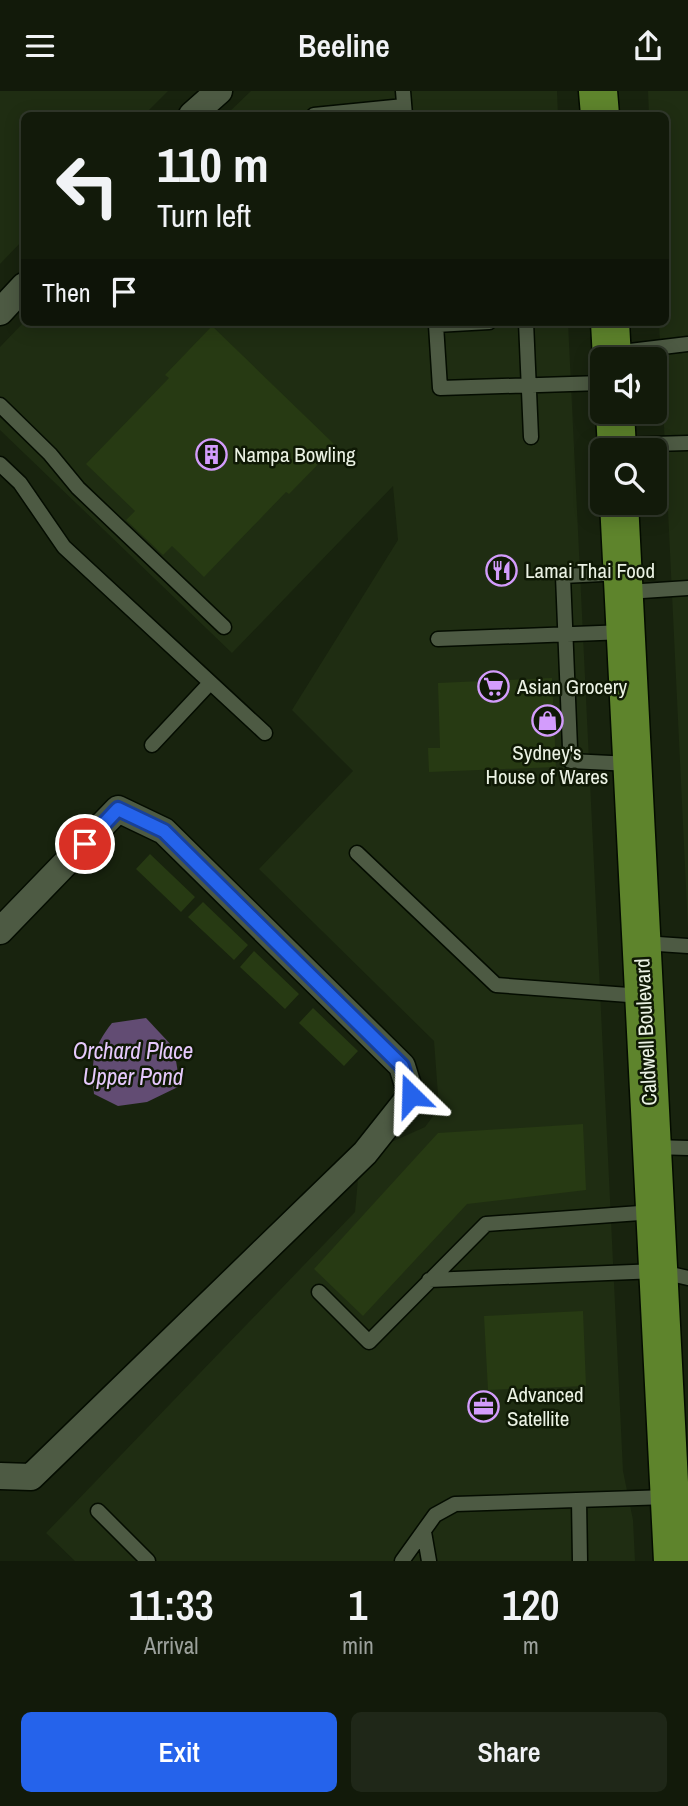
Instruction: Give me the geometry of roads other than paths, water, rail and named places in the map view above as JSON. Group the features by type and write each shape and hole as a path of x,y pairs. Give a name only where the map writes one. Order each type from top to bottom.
{"main road":[{"path":"598,91 600,112"},
{"name":"Caldwell Boulevard","path":"620,515 644,996 670,1147 655,1212 673,1274 669,1366 672,1451 669,1497 673,1561"}],"street":[{"path":"195,112 219,91"},
{"path":"0,312 21,289"},
{"path":"0,931 118,809 164,831 402,1066 411,1095 365,1153 31,1477 0,1476"}],"lane":[{"path":"339,112 404,104"},
{"path":"436,326 439,388 529,386 590,362"},
{"path":"526,326 531,437"},
{"path":"664,347 688,344"},
{"path":"0,405 50,453 78,488 224,627"},
{"path":"616,436 688,443"},
{"path":"0,464 20,483 64,547 265,733"},
{"path":"633,765 570,761 563,576 688,588"},
{"path":"438,639 626,632"},
{"path":"152,745 210,683"},
{"path":"357,853 496,985 644,996"},
{"path":"642,943 688,946"},
{"path":"319,1292 369,1342 485,1224 655,1212"},
{"path":"429,1280 673,1274"},
{"path":"402,1561 435,1515 455,1504 669,1497"},
{"path":"579,1500 580,1561"},
{"path":"97,1511 148,1561"},
{"path":"424,1532 429,1561"}],"water":[{"name":"Orchard Place Upper Pond","path":"146,1018 174,1048 180,1086 147,1102 118,1106 94,1094 94,1056 100,1040 112,1023"}],"place":[{"name":"Nampa Bowling","path":"211,455"},
{"name":"Lamai Thai Food","path":"502,571"},
{"name":"Asian Grocery","path":"494,687"},
{"name":"Sydney's House of Wares","path":"547,721"},
{"name":"Advanced Satellite","path":"484,1407"}]}
